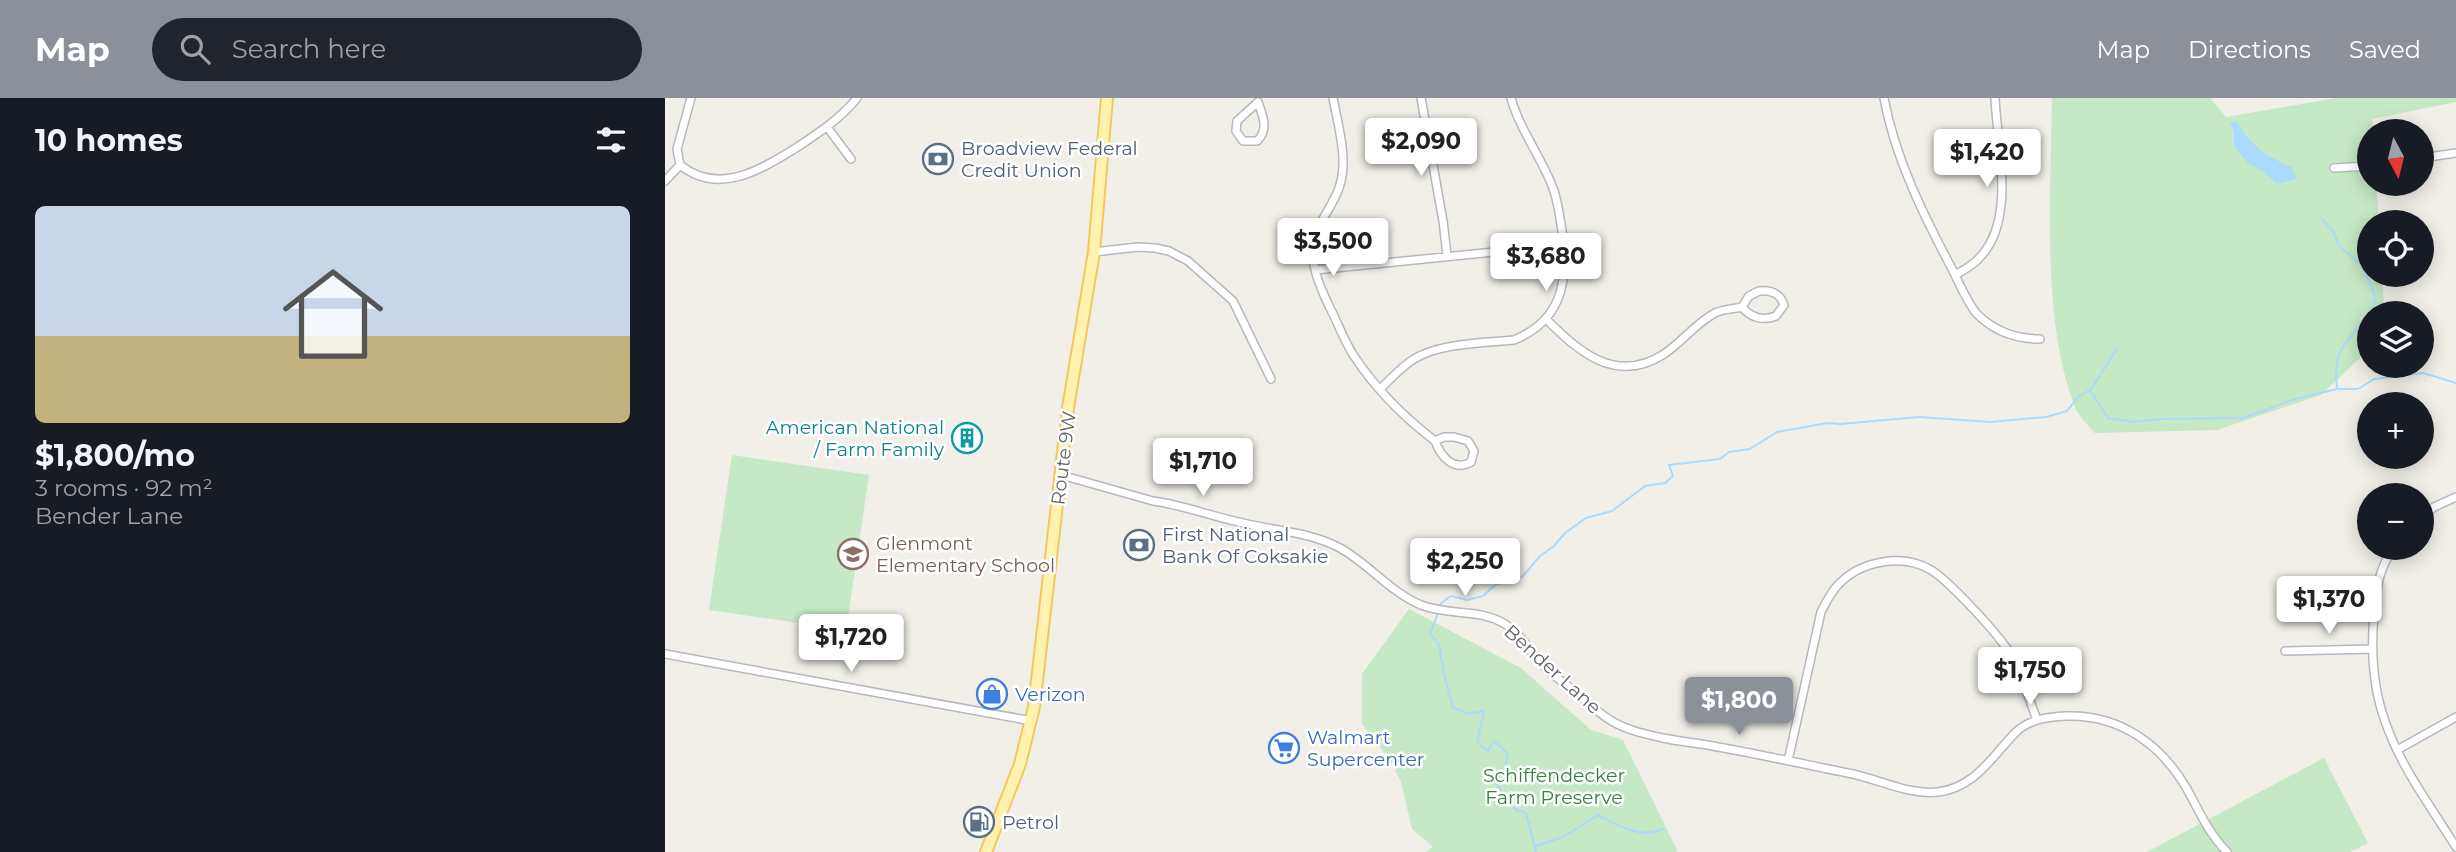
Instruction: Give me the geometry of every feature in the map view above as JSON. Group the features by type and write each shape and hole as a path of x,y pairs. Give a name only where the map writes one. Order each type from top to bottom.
{"main road":[{"name":"Route 9W","path":"986,852 1020,764 1032,722 1068,408 1094,252 1107,98"}],"street":[{"path":"691,98 677,149 680,165 699,176 730,179 768,165 827,127 857,98"},
{"path":"1333,98 1343,167 1338,192 1313,244 1315,270 1353,354 1419,429 1435,441 1450,463 1460,466 1471,462 1473,451 1468,441 1454,437 1435,441"},
{"path":"1421,98 1447,255"},
{"path":"1381,388 1414,359 1438,349 1514,340 1532,332 1546,319 1562,292 1565,272 1560,216 1553,190 1511,98"},
{"path":"1884,98 1888,118 1917,201 1971,306 1990,324 2014,337 2040,339"},
{"path":"1955,275 1982,255 1994,236 1999,221 2001,167 1994,98"},
{"path":"1259,100 1264,125 1263,135 1257,141 1243,141 1238,135 1237,121 1259,100"},
{"path":"827,127 851,159"},
{"path":"2434,156 2456,153"},
{"path":"665,181 680,165"},
{"path":"2334,168 2357,167"},
{"path":"1315,270 1563,245"},
{"path":"1094,252 1155,248 1169,251 1188,261 1233,301 1271,379"},
{"path":"1546,319 1584,355 1605,363 1628,366 1646,363 1664,354 1717,312 1742,307 1749,296 1766,290 1777,294 1783,305 1776,316 1765,318 1752,316 1742,307"},
{"name":"Bender Lane","path":"1061,475 1153,501 1324,541 1349,554 1393,589 1420,604 1440,610 1478,613 1500,621 1514,630 1552,673 1603,715 1622,726 1663,738 1861,776 1909,790 1943,791 1961,785 1978,774 2019,730 2037,720"},
{"path":"2434,507 2456,497"},
{"path":"2388,560 2380,575 2376,592 2373,649 2384,719 2397,750 2456,847"},
{"path":"1788,761 1821,612 1834,590 1852,574 1868,566 1885,561 1918,564 1945,580 2003,642 2012,657 2037,720 2070,716 2102,718 2119,724 2153,747 2174,770 2210,832 2227,852"},
{"path":"2285,651 2373,649"},
{"path":"665,654 1032,722"},
{"path":"2397,750 2456,716"}],"green space":[{"path":"2052,98 2210,98 2226,117 2336,98 2456,98 2456,102 2372,119 2357,119 2357,196 2377,196 2378,210 2357,210 2357,287 2383,287 2384,301 2357,301 2357,361 2321,395 2217,430 2095,433 2081,418 2064,373 2057,335 2050,255"},
{"path":"732,455 869,475 846,630 709,610"},
{"name":"Schiffendecker Farm Preserve","path":"1409,609 1521,668 1591,730 1623,740 1678,852 1426,852 1433,847 1412,829 1401,782 1389,758 1362,724 1362,674"},
{"path":"2324,758 2368,843 2350,852 2147,852"}],"water":[{"path":"2237,121 2247,137 2260,149 2292,167 2297,179 2277,184 2248,163 2234,146 2234,132 2230,123"}],"waterway":[{"path":"2323,220 2334,233 2339,246 2359,263 2365,272 2375,295 2374,301"},
{"path":"2337,389 2339,355 2357,329"},
{"path":"2091,389 2117,349"},
{"path":"1440,607 1441,603 1451,596 1467,600 1483,596 1495,585 1522,577 1540,556 1586,518 1612,511 1645,486 1665,483 1673,476 1669,465 1720,459 1729,452 1750,449 1777,432 1828,423 1919,417 1990,422 2046,417 2067,411 2078,397 2090,390 2108,418 2134,422 2243,418 2295,399 2337,389 2358,389 2374,379 2423,373 2456,383"},
{"path":"1438,614 1430,633 1439,645 1453,707 1468,714 1484,711 1477,742 1488,751 1494,741 1508,754 1504,777 1497,784 1515,809 1526,813 1536,852"},
{"path":"1536,846 1563,837 1598,815 1638,832 1663,829"}],"place":[{"name":"Broadview Federal Credit Union","path":"938,159"},
{"name":"American National / Farm Family","path":"967,438"},
{"name":"First National Bank Of Coksakie","path":"1139,545"},
{"name":"Glenmont Elementary School","path":"853,554"},
{"name":"Verizon","path":"992,694"},
{"name":"Walmart Supercenter","path":"1284,748"},
{"name":"Petrol","path":"979,822"}]}
